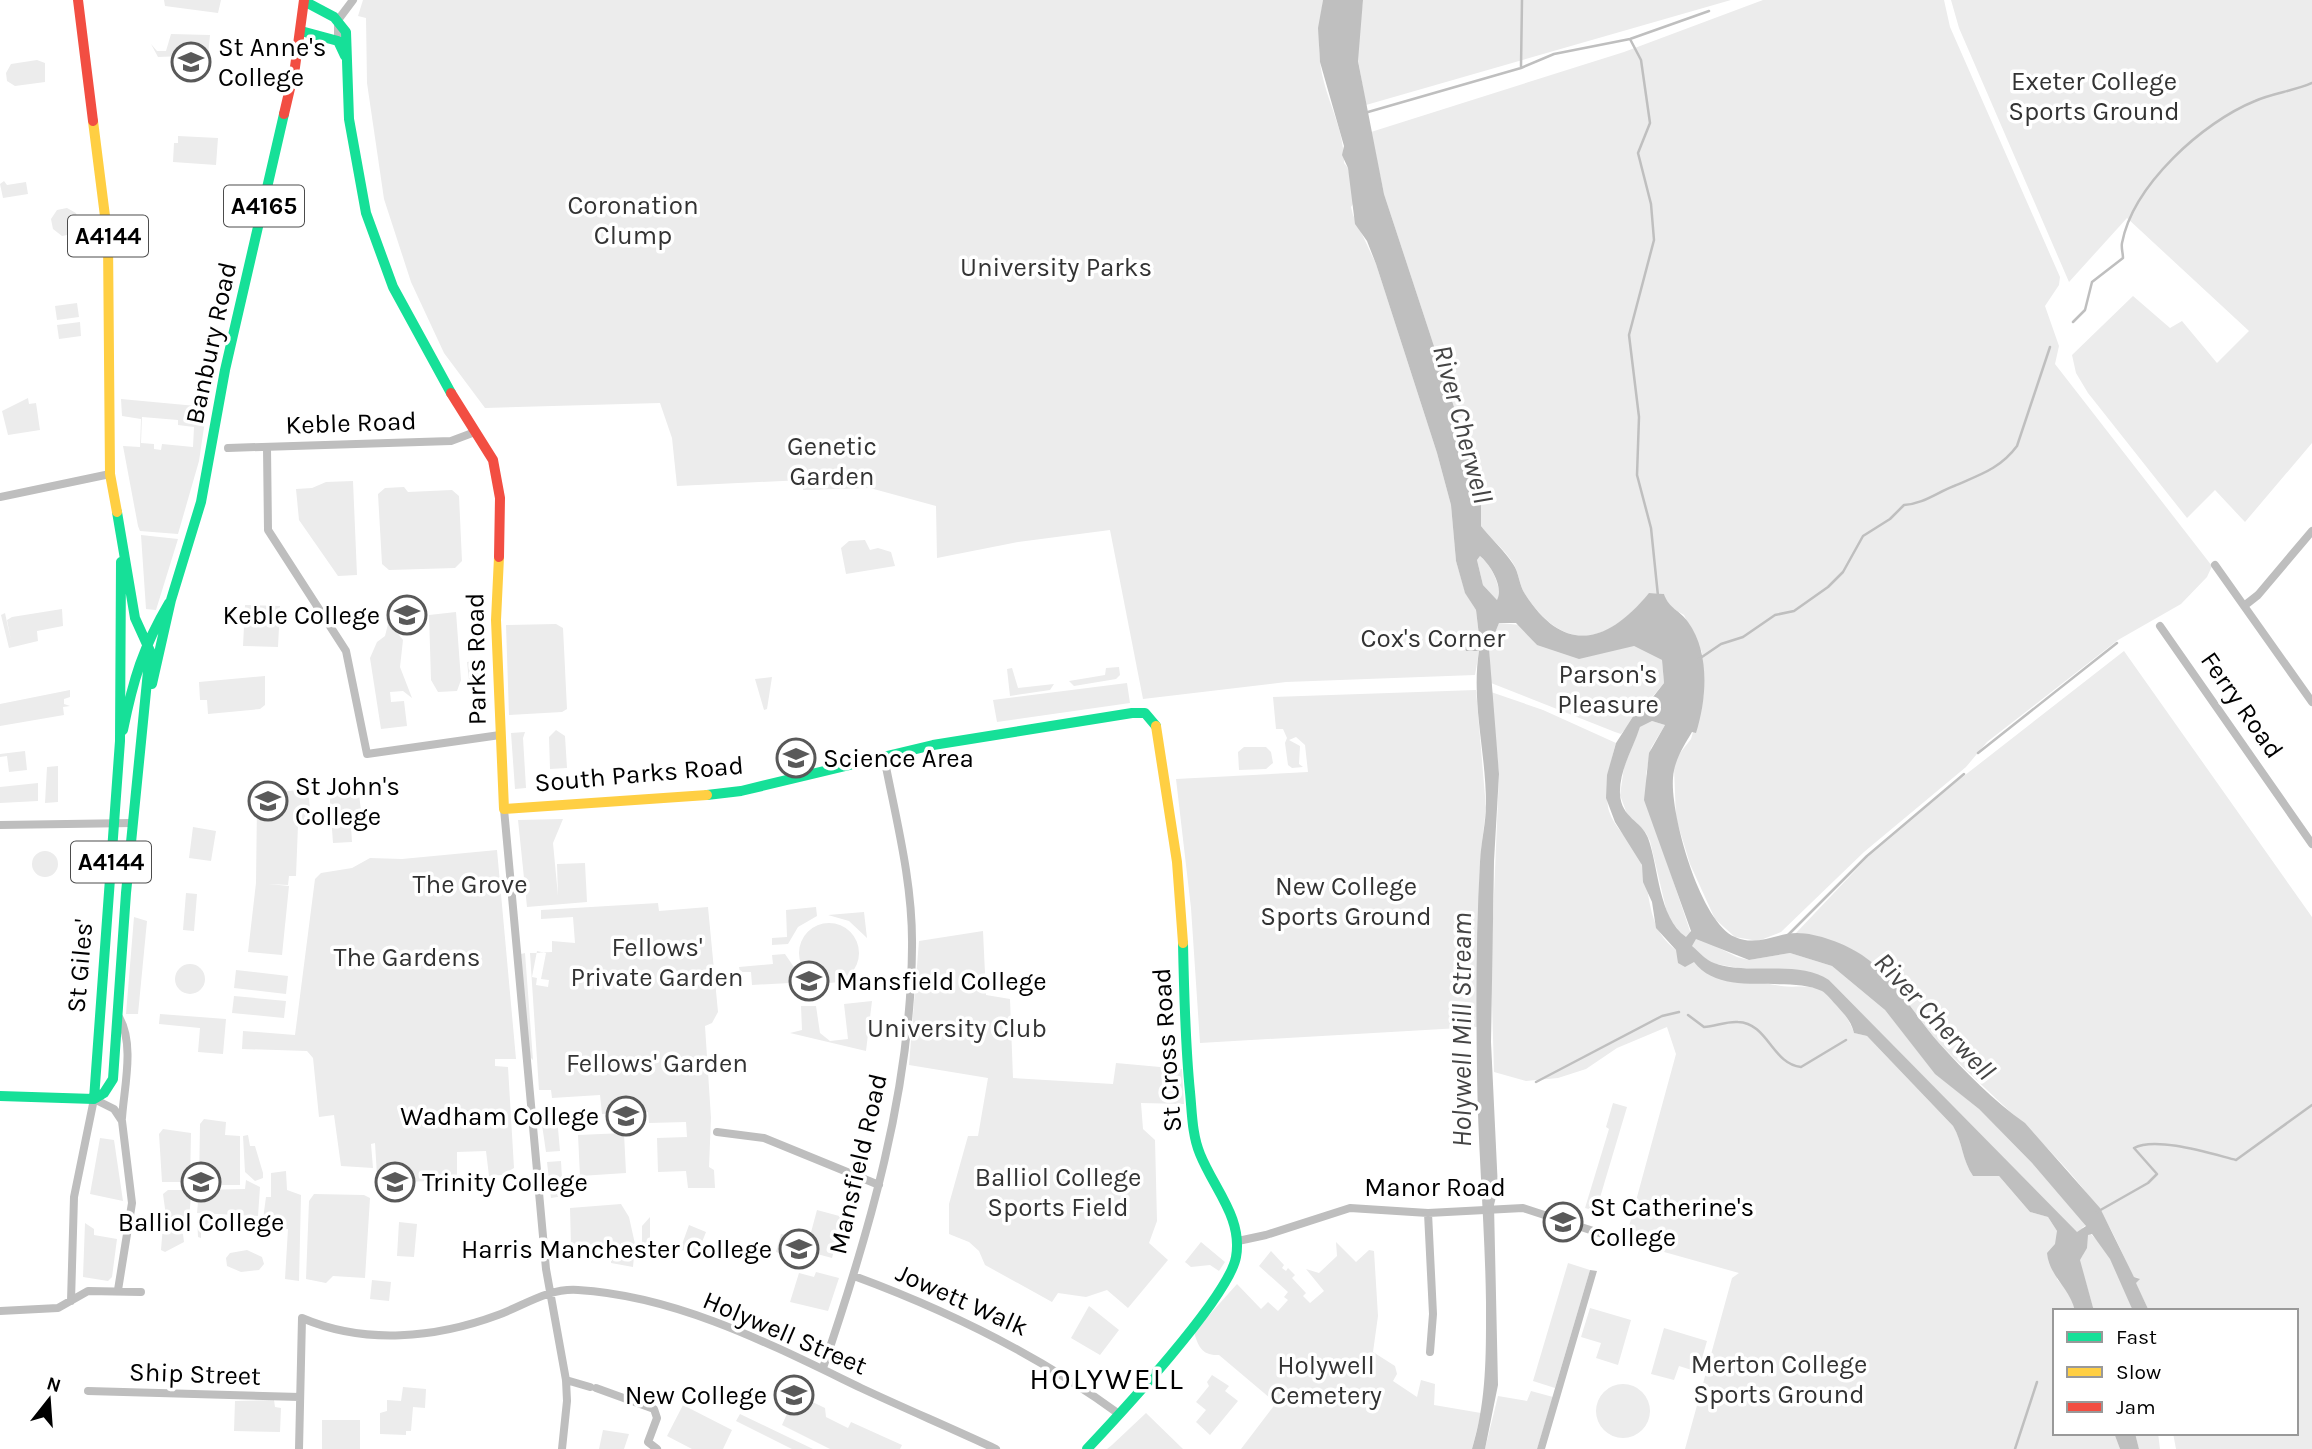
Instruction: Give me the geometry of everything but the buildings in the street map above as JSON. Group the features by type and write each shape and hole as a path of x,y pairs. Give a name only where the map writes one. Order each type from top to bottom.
{"main road":[{"name":"A4144","path":"78,0 108,240 110,474"},
{"path":"304,0 338,20"},
{"name":"Banbury Road","path":"213,448 225,370 284,121 304,0"},
{"name":"Parks Road","path":"338,20 348,38 345,56 349,132 361,200 391,280 420,344 493,460 498,483 496,620 504,808"},
{"path":"301,31 338,41"},
{"name":"Parks Road","path":"338,41 345,56"},
{"name":"St Giles'","path":"148,690 155,678 171,600 201,502 213,448"},
{"name":"St Giles'","path":"93,1099 104,1093 113,1079 116,1060 116,1013 150,651 139,630 133,607 110,474"},
{"name":"St Giles'","path":"93,1099 120,741 118,681 122,551"},
{"name":"St Giles'","path":"120,741 133,678 146,642 171,600"},
{"path":"133,607 141,620 158,620"},
{"name":"South Parks Road","path":"504,808 694,798 741,791 933,745 1048,725 1140,713 1149,716"},
{"name":"St Cross Road","path":"1149,716 1156,725 1180,902 1190,1106 1196,1142 1202,1162 1225,1198 1238,1241"},
{"path":"0,1097 93,1099"},
{"path":"1087,1449 1168,1357 1227,1280 1237,1255 1238,1241"}],"street":[{"path":"338,20 353,0"},
{"name":"Parks Road","path":"338,20 338,41"},
{"name":"Keble Road","path":"228,448 451,441 475,432"},
{"path":"267,448 268,530 346,651 368,754 500,735"},
{"path":"0,497 110,474"},
{"path":"2244,606 2258,595 2312,531"},
{"path":"2215,565 2312,702"},
{"name":"Ferry Road","path":"2160,626 2312,844"},
{"name":"Mansfield Road","path":"823,1368 854,1276 879,1185 900,1084 912,948 907,880 884,757"},
{"name":"Parks Road","path":"504,808 549,1292 566,1380 567,1401 562,1449"},
{"path":"0,825 133,823"},
{"name":"St Giles'","path":"116,1013 124,1026 126,1037 122,1121 132,1203 118,1290"},
{"path":"71,1301 74,1197 93,1099 114,1109 122,1121"},
{"path":"717,1132 764,1138 879,1185"},
{"name":"Manor Road","path":"1238,1241 1350,1208 1428,1213 1523,1208 1630,1242"},
{"path":"1428,1213 1433,1314 1430,1352"},
{"name":"Jowett Walk","path":"854,1276 934,1307 1025,1351 1119,1414"},
{"path":"0,1311 58,1308 88,1291 141,1292"},
{"path":"299,1449 302,1318 334,1330 414,1337 489,1318 549,1292"},
{"name":"Holywell Street","path":"549,1292 592,1292 677,1311 741,1332 996,1449"},
{"path":"566,1380 654,1409 657,1418 648,1442 657,1449"},
{"name":"Ship Street","path":"88,1391 300,1397"}],"green space":[{"path":"164,0 221,0 218,13 165,6"},
{"name":"University Parks","path":"363,0 1323,0 1320,61 1338,124 1344,163 1348,168 1355,201 1351,207 1376,264 1451,505 1456,561 1465,592 1476,610 1480,645 1475,675 1286,682 1143,699 1110,530 1018,542 937,558 936,506 870,488 803,490 803,480 677,486 672,438 660,403 485,408 444,353 411,282 384,199 367,83 366,18 358,16"},
{"path":"1363,0 1731,0 1366,105 1357,54"},
{"path":"1763,0 1944,0 1950,27 2060,277 2059,285 2045,306 2059,346 2055,364 2212,566 2207,577 2181,604 2118,640 1987,742 1966,767 1864,852 1781,932 1758,941 1735,937 1715,919 1690,864 1676,818 1674,768 1677,757 1691,739 1704,694 1702,652 1684,615 1667,605 1664,594 1650,593 1618,623 1602,632 1586,636 1571,634 1555,627 1540,614 1525,594 1513,563 1481,526 1481,502 1455,410 1384,194 1371,132 1624,52"},
{"name":"Exeter College Sports Ground","path":"1951,0 2312,0 2312,443 2245,522 2215,490 2187,518 2088,393 2076,373 2072,355 2133,296 2170,328 2182,321 2217,363 2249,331 2127,218 2069,282 1959,28"},
{"path":"171,34 210,35 208,55 158,57 151,44 157,51 166,51"},
{"path":"37,60 45,63 45,82 15,86 7,81 6,73 11,64"},
{"path":"178,136 218,138 216,165 173,162 174,143 178,143"},
{"path":"4,181 7,185 26,182 28,194 3,198 0,184"},
{"path":"67,208 76,213 79,226 72,234 62,236 53,229 51,219 57,210"},
{"path":"77,303 79,317 57,320 55,306"},
{"path":"80,322 81,336 59,339 57,325"},
{"path":"28,398 29,404 36,403 40,430 8,435 2,411"},
{"path":"121,399 207,407 199,461 178,534 140,531 123,446 140,447 141,419 122,416","holes":["142,417 178,420 178,425 194,427 193,447 162,444 161,450 154,449 154,444 141,443"]},
{"path":"353,481 357,575 338,576 299,520 296,489 312,488 326,482"},
{"path":"404,487 408,492 452,490 459,496 462,561 455,568 389,570 382,564 378,494 385,488"},
{"path":"141,535 178,539 156,610 146,609"},
{"path":"865,540 870,550 878,548 891,552 895,566 846,574 841,548 849,541"},
{"path":"1480,556 1496,581 1500,598 1497,600 1483,585 1477,560"},
{"path":"245,605 280,606 278,647 243,646"},
{"path":"62,609 63,626 37,631 38,641 9,648 1,615 5,613 11,641 7,620"},
{"path":"456,612 461,680 457,691 438,692 431,680 429,615"},
{"path":"385,617 403,640 400,667 412,698 403,691 390,692 391,702 404,701 407,726 381,729 370,658 377,642 385,636 388,624"},
{"name":"Parson's Pleasure","path":"1499,623 1521,625 1537,645 1634,646 1662,660 1664,683 1621,734 1615,732 1491,683 1489,648"},
{"path":"556,624 563,628 567,709 562,712 509,715 506,625"},
{"path":"2124,651 2312,917 2312,1449 2176,1449 2173,1435 2298,1435 2298,1309 2148,1309 2135,1282 2139,1278 2134,1277 2107,1223 2062,1163 1942,1046 1895,986 1874,964 1838,943 1796,933 1868,857 1960,779"},
{"path":"485,660 486,689 470,689 467,662"},
{"path":"1119,667 1120,675 1116,679 1074,686 1069,681 1105,675 1106,668"},
{"path":"1012,668 1018,688 1054,684 1050,690 1010,696 1007,669"},
{"path":"265,676 265,705 260,709 208,714 207,700 200,700 199,682"},
{"path":"772,677 767,709 764,710 755,679"},
{"path":"1127,683 1130,703 997,722 993,700"},
{"path":"70,690 70,697 64,699 64,704 70,706 63,707 64,715 0,726 0,704"},
{"name":"New College Sports Ground","path":"1476,690 1486,808 1480,860 1477,1027 1200,1043 1191,908 1176,779 1308,772 1305,745 1296,737 1289,740 1300,746 1299,764 1303,767 1292,768 1288,765 1285,743 1287,738 1283,729 1276,729 1273,697"},
{"name":"Merton College Sports Ground","path":"1491,692 1543,710 1616,743 1610,767 1609,811 1638,855 1655,923 1668,943 1690,959 1721,971 1781,986 1813,988 1828,994 1842,1010 1854,1033 1867,1036 1953,1126 1973,1176 1999,1176 2030,1212 2048,1217 2057,1231 2057,1279 2072,1296 2075,1309 2053,1309 2053,1435 2115,1435 2120,1449 1685,1449 1732,1278 1739,1273 1625,1241 1676,1054 1667,1027 1617,1048 1586,1069 1558,1078 1526,1081 1494,1072 1491,968 1499,774"},
{"path":"1652,721 1665,725 1651,748 1646,774 1653,821 1691,934 1737,957 1749,960 1790,953 1832,966 1885,1010 1935,1073 1979,1109 2032,1163 2086,1225 2082,1228 2100,1244 2114,1265 2132,1309 2093,1309 2079,1259 2083,1255 2077,1233 1829,980 1797,971 1738,968 1711,963 1692,947 1668,917 1650,841 1646,833 1627,814 1620,795 1624,767 1640,727"},
{"path":"556,730 565,736 567,768 550,769 549,737"},
{"path":"525,732 523,738 526,788 515,789 511,733"},
{"path":"1244,747 1266,747 1271,752 1273,763 1266,769 1239,770 1238,752"},
{"path":"25,751 27,770 9,772 7,756 0,757 0,754"},
{"path":"58,766 58,802 45,803 47,767"},
{"path":"38,783 38,801 0,803 0,787"},
{"path":"358,785 361,811 357,815 358,825 351,826 352,842 333,843 329,788"},
{"path":"297,790 309,798 311,823 298,825 296,876 289,876 288,885 268,884 289,886 282,955 248,952 256,883 257,803 263,794"},
{"path":"563,819 553,843 558,896 557,864 585,863 587,902 527,907 518,820"},
{"path":"193,827 216,831 211,861 189,858"},
{"name":"The Gardens","path":"497,850 516,1059 495,1059 495,1066 508,1067 514,1168 502,1175 489,1176 486,1151 457,1152 457,1180 403,1182 403,1191 378,1192 375,1143 371,1144 373,1168 341,1166 334,1115 319,1117 313,1058 307,1051 242,1049 243,1031 295,1035 315,879 321,873 352,868 370,858 402,859"},
{"path":"45,851 55,854 58,864 55,874 45,877 35,874 32,864 35,854"},
{"path":"186,893 197,894 194,931 183,930"},
{"name":"Fellows' Private Garden","path":"658,903 659,911 708,907 718,1012 712,1023 705,1026 711,1118 709,1167 714,1170 715,1188 688,1188 686,1171 658,1172 657,1138 687,1137 686,1122 649,1123 648,1112 602,1114 600,1095 552,1098 551,1090 539,1090 530,953 537,953 532,977 537,978 536,985 548,987 549,980 541,979 546,953 543,952 552,952 552,941 575,943 573,917 541,919 541,910"},
{"path":"816,907 817,916 798,927 788,944 772,945 772,938 787,937 786,910"},
{"path":"864,912 867,938 849,921 828,915"},
{"path":"134,917 147,921 138,1014 126,1014"},
{"path":"829,923 846,928 854,936 859,953 854,970 846,978 829,983 812,978 804,970 799,953 804,936 812,928"},
{"name":"Balliol College Sports Field","path":"983,931 986,995 1010,999 1013,1078 1113,1084 1116,1063 1182,1069 1184,1104 1141,1103 1143,1129 1155,1140 1157,1221 1149,1243 1168,1260 1128,1308 1107,1290 1086,1297 1058,1293 1052,1302 985,1265 979,1251 969,1242 949,1234 949,1204 968,1136 978,1136 988,1078 909,1065 919,941"},
{"path":"525,953 533,1060 528,1055 521,954"},
{"path":"785,954 798,973 790,983 752,985 751,972 740,972 739,967 773,964 772,955"},
{"path":"190,964 196,965 204,973 204,985 196,993 190,994 184,993 176,985 175,979 176,973 184,965"},
{"path":"236,970 288,976 286,994 234,988"},
{"path":"234,996 286,1001 284,1018 232,1013"},
{"name":"Fellows' Garden","path":"872,1001 866,1051 790,1033 802,1030 801,1006 816,1006 820,1033 830,1041 848,1039 844,1004"},
{"path":"160,1014 226,1019 223,1054 198,1052 200,1028 159,1024"},
{"path":"1613,1103 1627,1107 1596,1211 1585,1208 1609,1129 1606,1127"},
{"path":"557,1117 560,1151 546,1152 541,1118"},
{"path":"204,1119 226,1122 225,1135 240,1136 240,1185 199,1185 200,1124"},
{"path":"163,1129 191,1133 190,1182 162,1182 159,1134"},
{"path":"624,1133 626,1173 580,1176 578,1135"},
{"path":"248,1135 250,1146 255,1146 263,1173 263,1178 255,1181 245,1172 243,1136"},
{"path":"100,1138 114,1140 123,1201 90,1194"},
{"path":"561,1161 563,1196 551,1198 547,1162"},
{"path":"286,1171 287,1190 301,1195 299,1281 285,1279 288,1229 250,1226 251,1221 263,1219 266,1197 271,1197 271,1173"},
{"path":"246,1180 260,1187 258,1216 197,1213 199,1190 245,1189"},
{"path":"168,1190 188,1190 191,1195 188,1232 166,1216 163,1194"},
{"path":"314,1194 364,1195 370,1198 365,1278 333,1276 326,1283 306,1279 309,1201"},
{"path":"621,1204 629,1217 635,1244 621,1243 619,1254 634,1256 633,1267 611,1263 611,1256 605,1248 571,1245 570,1208"},
{"path":"817,1210 843,1217 832,1258 806,1251"},
{"path":"197,1217 231,1219 232,1232 216,1232 215,1226 201,1226 201,1238 198,1237"},
{"path":"650,1217 650,1260 642,1256 642,1226"},
{"path":"399,1222 417,1224 414,1257 397,1256"},
{"path":"85,1223 94,1229 94,1235 117,1239 112,1277 108,1281 83,1277"},
{"path":"163,1225 183,1234 184,1242 165,1252 161,1250"},
{"path":"689,1225 706,1232 698,1252 680,1250"},
{"path":"781,1234 806,1241 801,1259 776,1252"},
{"path":"1201,1242 1225,1262 1219,1271 1210,1265 1191,1267 1185,1262"},
{"name":"Holywell Cemetery","path":"1336,1242 1356,1262 1369,1250 1374,1251 1378,1316 1373,1352 1395,1366 1397,1374 1393,1381 1417,1397 1421,1380 1435,1384 1434,1405 1481,1413 1472,1449 1241,1449 1276,1403 1219,1355 1205,1352 1199,1346 1194,1332 1237,1284 1261,1309 1268,1302 1278,1311 1288,1300 1284,1297 1288,1292 1259,1266 1271,1251 1284,1265 1282,1268 1286,1271 1288,1268 1295,1275 1292,1278 1306,1293 1303,1296 1310,1303 1324,1291 1306,1269 1319,1273 1337,1256"},
{"path":"247,1250 262,1257 264,1264 259,1270 241,1272 227,1266 226,1258 230,1253"},
{"path":"1568,1263 1590,1270 1555,1388 1533,1381"},
{"path":"816,1272 839,1278 828,1311 790,1302 799,1273 814,1277"},
{"path":"372,1280 391,1282 389,1301 370,1299"},
{"path":"1089,1306 1119,1330 1100,1355 1071,1338"},
{"path":"1590,1308 1631,1320 1618,1365 1596,1358 1601,1343 1581,1337"},
{"path":"1664,1328 1707,1341 1698,1372 1679,1366 1674,1380 1651,1374"},
{"path":"1212,1375 1229,1386 1225,1391 1238,1401 1210,1435 1196,1422 1206,1410 1196,1402 1209,1386 1207,1382"},
{"path":"1623,1384 1642,1392 1650,1411 1642,1430 1623,1438 1604,1430 1596,1411 1604,1392"},
{"path":"403,1387 426,1389 425,1408 413,1407 411,1431 406,1431 406,1435 380,1434 380,1413 387,1411 387,1400 401,1401"},
{"path":"1531,1391 1553,1397 1537,1449 1485,1449 1498,1396 1527,1401"},
{"path":"796,1394 825,1408 826,1417 848,1428 851,1422 902,1445 900,1449 830,1449 782,1425"},
{"path":"274,1400 275,1407 281,1408 280,1432 234,1431 235,1401"},
{"path":"683,1405 732,1430 723,1449 692,1449 667,1436"},
{"path":"1146,1413 1183,1449 1107,1449 1112,1445"},
{"path":"740,1414 813,1449 792,1449 736,1421"},
{"path":"322,1420 360,1420 360,1449 322,1449"},
{"path":"603,1430 629,1434 624,1449 599,1449"},
{"path":"2136,1435 2158,1435 2160,1449 2139,1449"}],"shaded area":[{"path":"1323,0 1363,0 1358,61 1384,194 1455,410 1481,502 1481,526 1513,564 1525,594 1540,614 1555,627 1570,634 1586,636 1602,632 1617,623 1649,593 1664,594 1695,634 1703,661 1702,705 1696,733 1692,732 1675,765 1673,795 1682,840 1699,890 1710,911 1722,927 1743,940 1797,933 1813,935 1848,947 1874,964 1949,1054 1991,1095 2025,1123 2100,1208 2134,1277 2140,1279 2136,1283 2148,1309 2132,1309 2110,1259 2092,1234 2088,1235 2087,1248 2080,1260 2093,1309 2074,1309 2049,1261 2047,1253 2055,1244 2057,1231 2048,1217 2030,1212 1999,1176 1973,1176 1953,1126 1867,1036 1854,1033 1847,1018 1824,992 1792,984 1721,980 1706,973 1694,962 1685,967 1678,963 1676,950 1656,928 1652,902 1643,882 1642,865 1615,822 1606,798 1607,775 1616,743 1636,712 1642,711 1664,683 1662,660 1634,646 1579,659 1537,645 1516,623 1499,623 1489,648 1499,774 1494,861 1491,1042 1498,1189 1494,1205 1498,1385 1485,1449 1472,1449 1481,1413 1486,1358 1476,995 1480,862 1486,804 1477,689 1479,651 1466,651 1465,647 1480,644 1476,610 1465,593 1456,561 1451,505 1437,453 1376,264 1367,241 1355,224 1348,168 1342,155 1344,146 1320,62 1318,28","holes":["1480,556 1488,565 1499,589 1497,600 1483,585 1477,560","1652,721 1665,725 1649,753 1644,800 1691,931 1686,937 1677,928 1665,905 1648,838 1621,802 1620,785 1627,760 1640,727","1696,939 1749,960 1790,953 1832,966 1885,1010 1935,1074 1979,1109 2032,1163 2086,1226 2077,1232 1829,980 1803,970 1728,967 1711,962 1692,946"]},
{"path":"1590,1270 1597,1271 1545,1449 1537,1449"},
{"path":"2115,1435 2136,1435 2139,1449 2120,1449"}],"waterway":[{"path":"1521,67 1522,0"},
{"path":"1368,112 1521,68 1554,54 1630,39 1709,11"},
{"path":"1630,39 1641,60 1650,123 1638,153 1651,204 1654,240 1629,335 1639,417 1637,475 1651,528 1658,596"},
{"path":"2073,322 2085,310 2092,282 2123,258 2122,243 2129,221 2140,199 2173,158 2214,124 2235,111 2262,98 2312,83"},
{"path":"1699,659 1721,644 1743,637 1775,615 1794,611 1828,587 1843,572 1863,536 1890,519 1904,505 1929,498 1980,475 2004,460 2017,446 2050,347"},
{"path":"1978,753 2117,643"},
{"path":"1786,937 1867,856 1964,774"},
{"path":"1536,1082 1662,1016 1679,1012"},
{"path":"1688,1015 1704,1027 1734,1022 1748,1024 1756,1029 1783,1059 1801,1067 1846,1040"},
{"path":"2097,1212 2148,1183 2157,1174 2134,1148 2144,1145 2170,1145 2236,1160 2312,1105"},
{"path":"2015,1449 2037,1382"}],"traffic: fast":[{"path":"304,1 334,17 346,32 349,119 366,213 393,287 451,393"},
{"path":"301,31 338,41 345,56"},
{"path":"152,684 171,600 201,502 225,370 284,114"},
{"path":"0,1096 94,1099 104,1093 113,1079 126,893 150,651 135,618 117,512"},
{"path":"94,1099 120,741 121,562"},
{"path":"123,730 140,664 169,603"},
{"path":"707,795 741,791 933,745 1132,713 1145,713 1156,726"},
{"path":"1087,1449 1194,1326 1229,1275 1236,1257 1237,1243 1231,1216 1200,1154 1194,1131 1188,1073 1183,943"}],"traffic: slow":[{"path":"93,121 108,240 110,474 117,512"},
{"path":"499,557 496,620 504,809 707,795"},
{"path":"1156,726 1177,862 1183,943"}],"traffic: jam":[{"path":"78,0 93,121"},
{"path":"284,114 295,67 304,0"},
{"path":"451,393 493,460 500,498 499,557"}],"place":[{"name":"St Anne's College","path":"191,62"},
{"name":"Keble College","path":"407,615"},
{"name":"Science Area","path":"796,758"},
{"name":"St John's College","path":"268,801"},
{"name":"Mansfield College","path":"809,981"},
{"name":"Wadham College","path":"626,1116"},
{"name":"Balliol College","path":"201,1182"},
{"name":"Trinity College","path":"395,1182"},
{"name":"St Catherine's College","path":"1563,1222"},
{"name":"Harris Manchester College","path":"799,1249"},
{"name":"New College","path":"794,1395"}],"district":[{"name":"HOLYWELL","path":"1107,1379"}],"park label":[{"name":"Coronation Clump","path":"633,220"},
{"name":"Genetic Garden","path":"832,461"},
{"name":"Cox's Corner","path":"1433,638"},
{"name":"The Grove","path":"470,884"},
{"name":"University Club","path":"957,1028"}],"water label":[{"name":"River Cherwell","path":"1463,424"},
{"name":"River Cherwell","path":"1935,1016"},
{"name":"Holywell Mill Stream","path":"1461,1030"}]}
